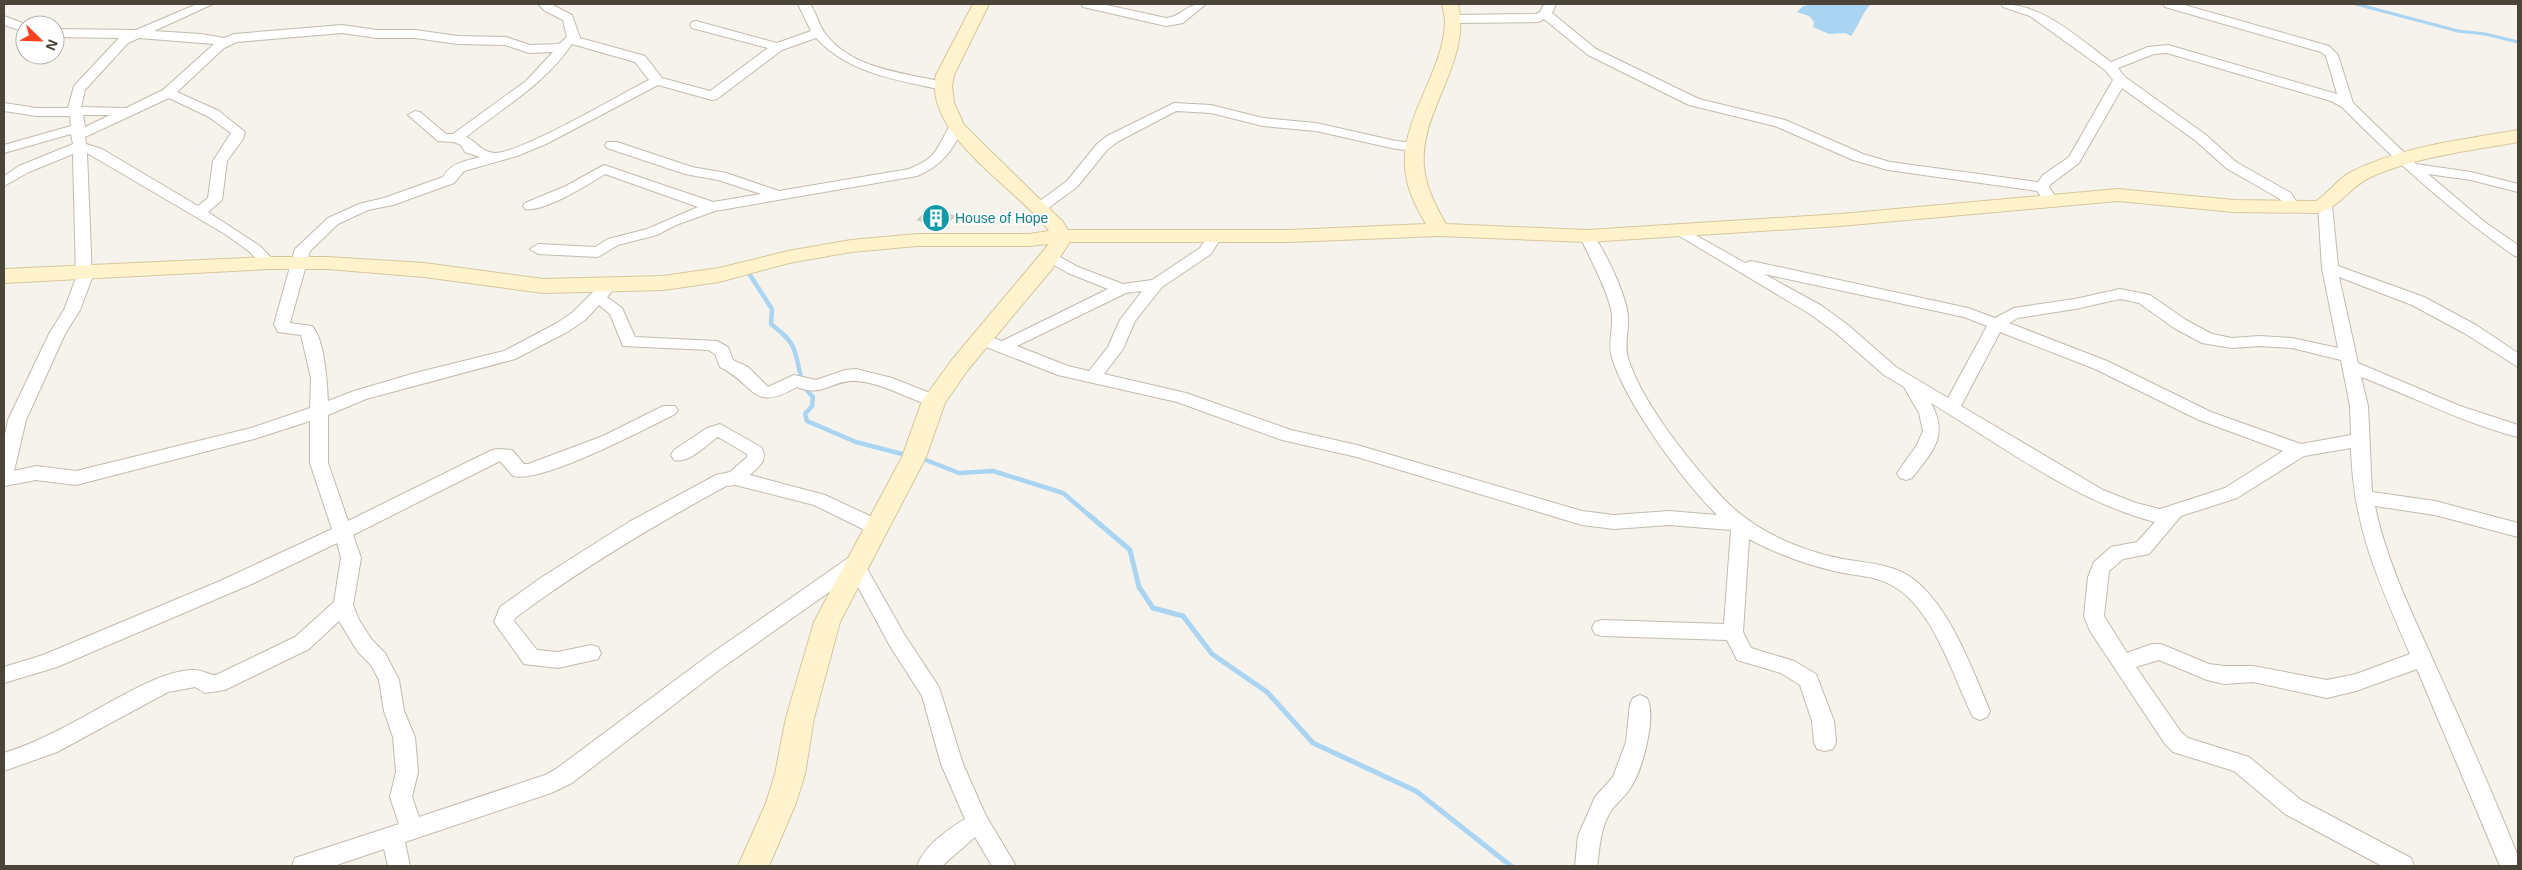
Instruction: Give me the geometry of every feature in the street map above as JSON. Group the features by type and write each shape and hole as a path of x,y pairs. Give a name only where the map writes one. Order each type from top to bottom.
{"street":[{"path":"4,475 17,420 56,334 72,310 85,272 78,136 80,120 74,111 79,89 116,46 135,34 207,4"},
{"path":"456,138 534,83 549,68 564,48 571,35 570,22 566,16 548,9 544,4"},
{"path":"804,4 812,16 818,33 831,47 864,66 943,86"},
{"path":"981,4 965,32 945,75 943,86 945,103 956,127 1056,226 1062,236"},
{"path":"1087,4 1166,22 1179,20 1200,4"},
{"path":"2007,4 2034,8 2110,67 2120,80 2201,138 2231,165 2286,196 2293,208"},
{"path":"2168,4 2325,49 2332,55 2347,104"},
{"path":"1439,230 1424,204 1418,187 1413,160 1426,104 1447,60 1453,11 1528,19 1538,18 1548,9 1592,52 1694,102 1780,123 1858,157 1888,166 2046,193 2118,195 2234,206 2293,208 2324,205 2339,189 2358,175 2518,136"},
{"path":"4,20 15,26"},
{"path":"696,25 719,33 778,47"},
{"path":"4,182 78,136 168,93 223,42 234,38 342,28 377,34 415,34 458,40 506,41 529,49 564,48"},
{"path":"65,33 135,34 223,42"},
{"path":"571,35 576,41 591,47 640,59 657,81 712,96 778,47 818,33"},
{"path":"2110,67 2152,50 2168,49 2325,94 2347,104 2406,163 2481,226 2518,252"},
{"path":"2046,193 2049,176 2073,161 2120,80"},
{"path":"398,866 402,833 401,797 407,772 404,737 394,711 389,680 378,659 365,646 350,623 343,605 351,558 319,463 318,378 310,334 306,330 284,328 282,324 303,249 333,221 347,213 388,202 449,180 453,172 458,168 512,153 541,141 657,81"},
{"path":"168,93 191,102 215,115 238,132 220,161 215,200 199,212"},
{"path":"4,107 37,112 132,110"},
{"path":"1038,209 1072,184 1102,147 1112,139 1174,107 1211,109 1263,122 1316,127 1396,146 1415,147"},
{"path":"415,115 442,138 456,138 466,142 470,149 494,157"},
{"path":"538,249 598,252 613,242 652,232 671,222 712,207 775,195 912,174 926,168 946,150 956,127"},
{"path":"78,136 97,152 230,230 255,249 268,263"},
{"path":"4,149 78,136"},
{"path":"612,145 690,171 721,176 775,195"},
{"path":"2406,163 2518,188"},
{"path":"530,206 571,189 604,169 712,207"},
{"path":"4,276 300,263 424,270 603,292 746,269 788,257 850,246 917,240 1029,240 1062,236 1298,235 1439,230 1483,234 1587,236 1840,220 2046,193"},
{"path":"2324,205 2330,268 2359,406 2363,497 2385,574 2421,659 2468,761 2511,866"},
{"path":"1678,231 1816,310 1842,328 1890,371 2112,502 2149,514 2160,516 2196,503 2231,494 2286,457 2300,450 2361,440"},
{"path":"754,866 770,832 787,784 802,709 825,630 914,457 934,401 992,343 1062,236"},
{"path":"1093,377 1115,349 1128,320 1156,284 1195,260 1206,250 1215,236"},
{"path":"1587,236 1619,309 1618,350 1625,368 1647,410 1680,458 1718,504 1741,524 1811,558 1891,577 1907,585 1936,620 1946,636 1980,711"},
{"path":"1050,257 1073,270 1122,289"},
{"path":"1736,263 1968,314 2101,365 2205,416 2300,450"},
{"path":"2330,268 2418,301 2470,329 2518,361"},
{"path":"992,343 1122,289 1156,284"},
{"path":"603,292 608,303 619,314 629,342 712,345 722,352 726,363 742,371 764,393 775,392 794,381 809,386 819,385 841,376 857,375 934,401"},
{"path":"4,479 36,473 76,478 254,433 369,393 509,355 563,327 603,292"},
{"path":"1952,407 1996,324 2014,313 2075,304 2120,294 2131,294 2156,306 2180,324 2208,339 2232,343 2259,341 2292,343 2350,361 2464,415 2518,431"},
{"path":"992,343 1064,371 1180,398 1288,436 1357,451 1582,518 1614,522 1669,518 1716,524 1741,524"},
{"path":"1906,473 1926,448 1933,429 1923,404 1910,383"},
{"path":"4,675 28,670 55,660 106,636 234,584 342,532 432,485 498,455 506,455 519,471 529,471 609,440 669,410"},
{"path":"680,455 713,432 720,430 755,451 756,459 735,478"},
{"path":"590,653 558,660 531,658 504,622 507,613 549,582 636,527 722,480 735,478 819,500 878,528"},
{"path":"2363,497 2435,508 2518,530"},
{"path":"2174,512 2142,549 2118,552 2101,567 2098,577 2094,616 2097,625 2173,738 2181,745 2241,764 2294,807 2403,866"},
{"path":"1741,524 1732,632 1744,654 1787,667 1809,680 1823,721 1826,742"},
{"path":"858,563 897,640 932,693 952,764 978,823 1005,866"},
{"path":"303,866 551,783 564,776 712,664 858,563"},
{"path":"4,762 29,753 153,690 189,677 201,678 205,684 218,684 302,643 343,605"},
{"path":"1602,628 1732,632"},
{"path":"2123,663 2152,652 2161,652 2206,672 2224,675 2254,674 2327,689 2356,682 2421,659"},
{"path":"1586,866 1589,836 1603,804 1622,783 1637,742 1640,704"},
{"path":"928,866 938,852 955,837 978,823"}],"water":[{"path":"1815,4 1871,4 1851,36 1845,33 1829,34 1813,27 1814,22 1809,16 1797,12 1803,6"}],"building":[{"name":"House of Hope","path":"928,209 955,216 944,227 917,220"}],"waterway":[{"path":"2356,4 2458,31 2485,34 2518,42"},
{"path":"750,275 772,309 771,324 791,343 796,354 804,385 813,397 812,406 805,414 807,421 856,442 906,455"},
{"path":"921,458 959,473 993,471 1063,493 1090,516"},
{"path":"1089,515 1130,550 1139,587 1153,608 1183,616 1212,654 1267,692 1313,743 1416,791 1511,866"}],"place":[{"name":"House of Hope","path":"936,218"}]}
